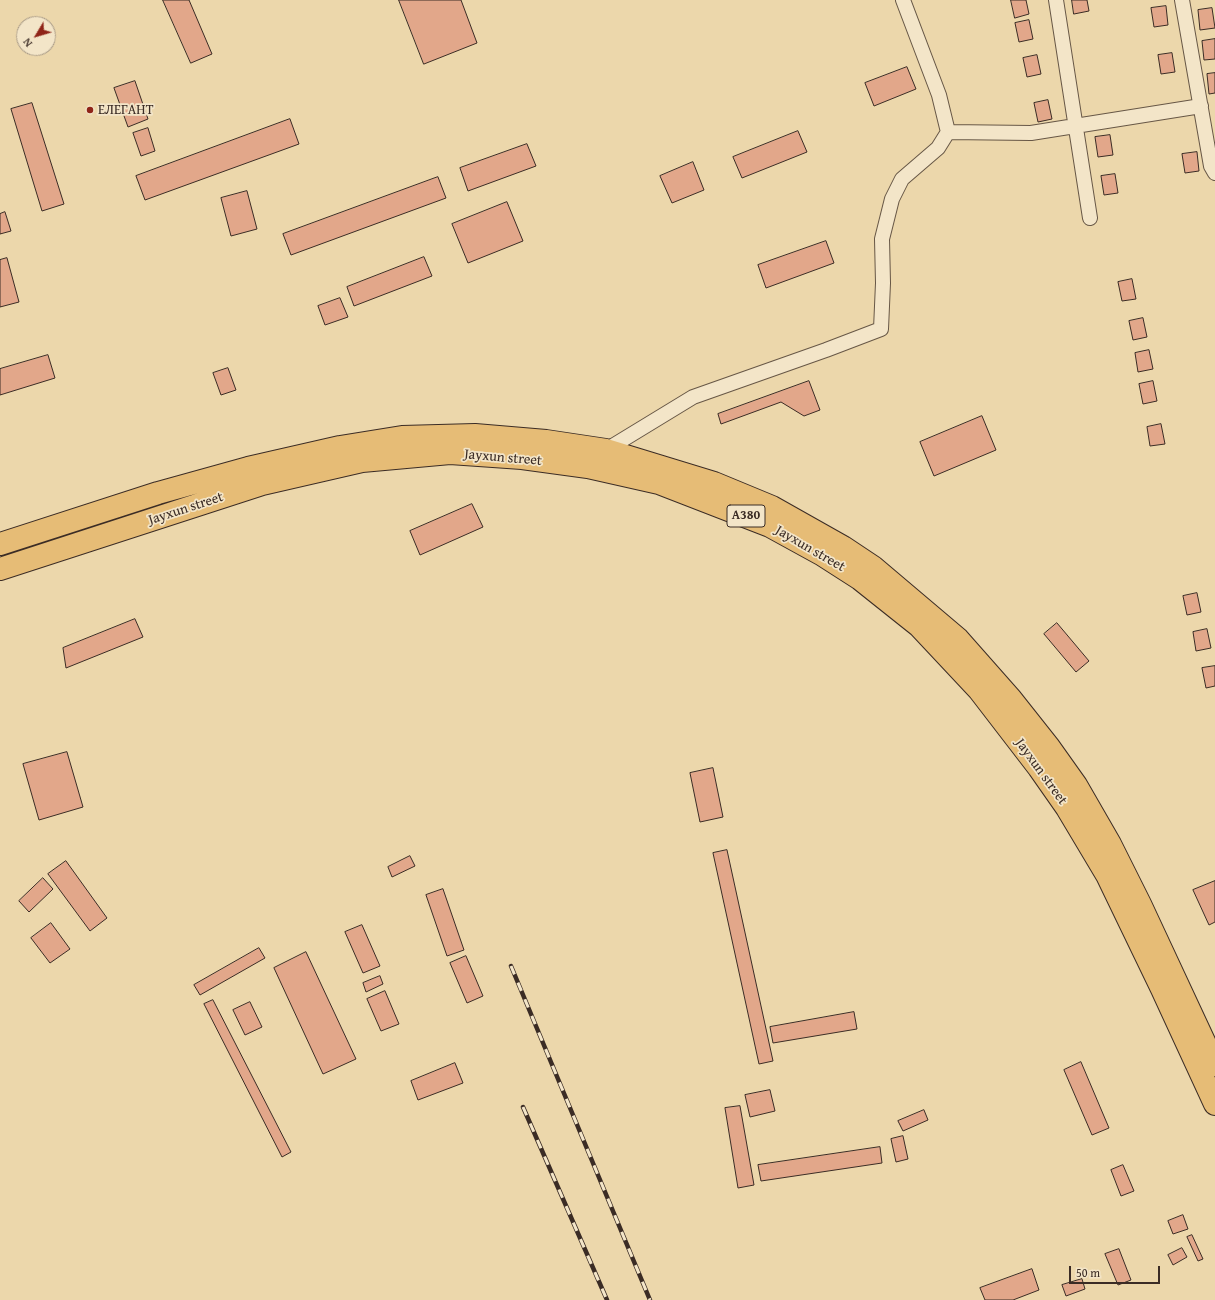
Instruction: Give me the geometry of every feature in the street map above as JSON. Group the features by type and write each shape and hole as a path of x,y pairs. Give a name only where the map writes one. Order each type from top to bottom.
{"highway":[{"name":"Jayxun street","path":"0,544 158,493 248,468 340,447 402,437 475,435 546,441 606,450 714,483 772,506 843,547 873,567 958,639 1011,699 1049,747 1076,785 1114,850 1215,1065"},
{"name":"Jayxun street","path":"0,569 262,484 362,461 450,453 522,458 588,467 659,483 770,526 821,554 860,579 919,626 979,690 1067,808 1107,875 1159,982 1215,1104"}],"street":[{"path":"606,450 694,397 881,329 883,283 882,239 892,199 902,179 938,148 948,132 938,95 904,0"},
{"path":"1056,0 1090,218"},
{"path":"1182,0 1211,166 1215,173"},
{"path":"948,132 1031,133 1201,106"}],"building":[{"path":"163,0 189,0 212,54 191,63"},
{"path":"399,0 461,0 477,43 424,64"},
{"path":"1011,0 1026,0 1029,14 1015,18"},
{"path":"1072,0 1087,0 1089,11 1074,14"},
{"path":"1166,6 1168,25 1154,27 1151,8"},
{"path":"1212,8 1215,28 1200,30 1198,10"},
{"path":"1029,20 1033,39 1019,42 1015,23"},
{"path":"1215,39 1215,59 1204,60 1202,41"},
{"path":"1172,53 1175,72 1161,74 1158,55"},
{"path":"1037,55 1041,74 1027,77 1023,58"},
{"path":"907,67 916,89 874,106 865,83"},
{"path":"1215,73 1215,93 1209,94 1207,74"},
{"path":"135,81 148,119 128,127 114,88"},
{"path":"1048,100 1052,119 1038,122 1034,103"},
{"path":"32,103 64,204 42,211 11,109"},
{"path":"290,119 299,144 145,200 136,176"},
{"path":"148,128 155,151 141,156 133,133"},
{"path":"798,131 807,152 742,178 733,157"},
{"path":"1110,135 1113,155 1098,157 1095,137"},
{"path":"527,144 536,166 468,191 460,168"},
{"path":"1197,152 1199,171 1185,173 1182,154"},
{"path":"693,162 704,190 672,203 660,176"},
{"path":"1115,174 1118,193 1104,195 1101,176"},
{"path":"438,177 446,198 291,255 283,234"},
{"path":"247,191 257,229 231,236 221,198"},
{"path":"507,202 523,241 468,263 452,224"},
{"path":"5,212 11,231 0,234 0,214"},
{"path":"826,241 834,263 766,288 758,265"},
{"path":"424,257 432,276 354,306 347,287"},
{"path":"7,258 19,302 0,307 0,260"},
{"path":"1132,279 1136,299 1122,301 1118,282"},
{"path":"340,298 348,317 325,325 318,306"},
{"path":"1143,318 1147,337 1133,340 1129,321"},
{"path":"1149,350 1153,369 1138,372 1135,353"},
{"path":"48,355 55,378 0,395 0,369"},
{"path":"228,368 236,390 221,395 213,373"},
{"path":"809,381 820,410 804,416 781,402 721,424 718,414"},
{"path":"1153,381 1157,401 1143,404 1139,384"},
{"path":"982,416 996,450 934,476 920,442"},
{"path":"1161,424 1165,444 1150,446 1147,427"},
{"path":"472,504 483,527 420,555 410,531"},
{"path":"1197,593 1201,612 1187,615 1183,596"},
{"path":"135,619 143,637 66,668 63,648"},
{"path":"1057,623 1089,661 1076,672 1044,634"},
{"path":"1207,629 1211,648 1196,651 1193,632"},
{"path":"1215,666 1215,686 1206,688 1202,668"},
{"path":"67,752 83,807 39,820 23,764"},
{"path":"713,768 723,817 700,822 690,773"},
{"path":"727,850 773,1061 759,1064 713,853"},
{"path":"410,856 415,866 392,877 388,867"},
{"path":"66,861 107,918 90,931 48,874"},
{"path":"43,878 53,889 29,912 19,901"},
{"path":"1215,881 1215,922 1209,925 1193,890"},
{"path":"443,889 464,950 447,956 426,895"},
{"path":"51,923 70,949 50,963 31,938"},
{"path":"362,925 380,966 363,973 345,932"},
{"path":"259,948 265,958 200,995 194,985"},
{"path":"306,952 356,1059 323,1074 274,968"},
{"path":"466,956 483,996 467,1003 450,963"},
{"path":"380,976 383,984 366,992 363,983"},
{"path":"385,991 399,1024 381,1031 367,999"},
{"path":"213,1000 291,1152 282,1157 204,1004"},
{"path":"250,1002 262,1027 245,1035 233,1010"},
{"path":"854,1012 857,1029 773,1043 770,1027"},
{"path":"1081,1062 1109,1128 1092,1135 1064,1070"},
{"path":"455,1063 463,1083 418,1100 411,1081"},
{"path":"770,1090 775,1111 750,1117 745,1095"},
{"path":"740,1106 754,1185 738,1188 725,1108"},
{"path":"924,1110 928,1120 903,1131 898,1121"},
{"path":"903,1136 908,1159 896,1162 891,1139"},
{"path":"880,1147 882,1163 761,1181 758,1165"},
{"path":"1123,1165 1134,1191 1121,1196 1111,1170"},
{"path":"1183,1215 1188,1229 1173,1234 1168,1221"},
{"path":"1192,1235 1203,1259 1198,1261 1187,1237"},
{"path":"1182,1248 1187,1257 1173,1265 1168,1255"},
{"path":"1119,1249 1131,1280 1118,1285 1105,1254"},
{"path":"1032,1269 1039,1290 1013,1300 985,1300 980,1288"},
{"path":"1082,1279 1085,1289 1066,1296 1062,1285"}],"railway":[{"path":"511,966 650,1300"},
{"path":"523,1107 607,1300"}],"place":[{"name":"ЕЛЕГАНТ","path":"90,110"}]}
